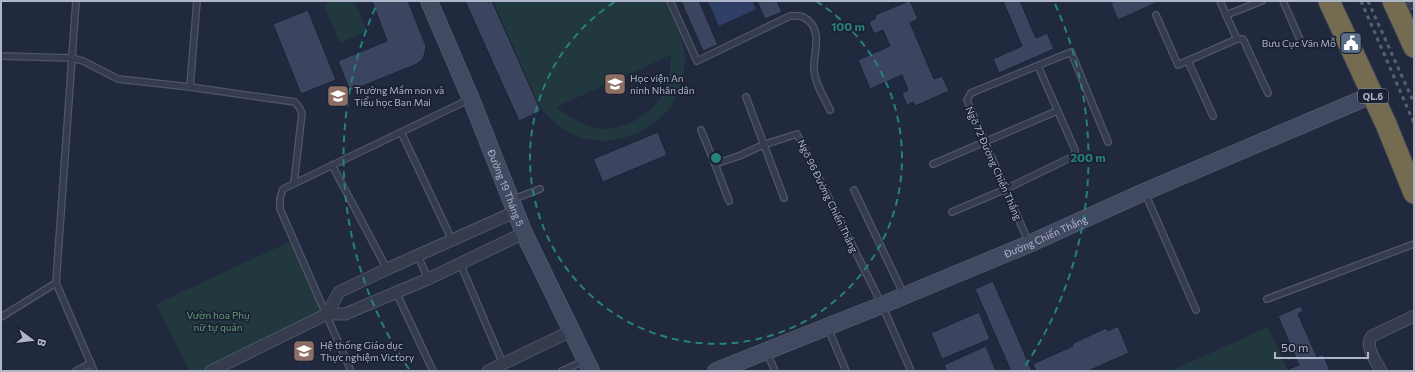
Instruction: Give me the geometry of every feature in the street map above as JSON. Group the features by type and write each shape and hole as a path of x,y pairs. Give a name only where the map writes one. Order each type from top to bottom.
{"highway":[{"name":"QL.6","path":"1329,1 1386,124 1414,193"},
{"path":"1402,6 1414,47"}],"street":[{"name":"Đường 19 Tháng 5","path":"428,1 471,99 524,233 588,366"},
{"name":"Đường Chiến Thắng","path":"716,371 882,305 1029,244 1144,192 1372,95"},
{"path":"327,314 339,292 386,269 452,240 513,206"},
{"path":"210,371 327,314 345,314 428,278 524,233"},
{"path":"1381,371 1369,346 1370,339 1372,336 1414,316"},
{"path":"488,371 571,331"}],"lane":[{"path":"76,1 56,284 94,371"},
{"path":"190,87 197,1"},
{"path":"670,1 698,62 790,16 801,16 808,20 814,27 817,36 814,51 814,71 818,88 830,110"},
{"path":"1220,1 1237,39"},
{"path":"1226,15 1262,1"},
{"path":"1283,1 1302,42"},
{"path":"1156,15 1178,65 1237,39 1243,39 1268,93"},
{"name":"Ngõ 72 Đường Chiến Thắng","path":"1029,244 967,100 971,93 1071,52 1108,142"},
{"path":"1,56 72,58 83,61 118,79 190,87 294,102 302,113 294,183"},
{"path":"1188,61 1213,116"},
{"path":"952,212 1006,189 1070,158 1075,154 1075,150 1038,66"},
{"path":"746,97 784,198"},
{"path":"351,371 280,209 280,198 283,189 471,99"},
{"path":"933,164 1057,110"},
{"path":"701,130 730,201"},
{"path":"401,132 452,240"},
{"name":"Ngõ 96 Đường Chiến Thắng","path":"715,164 739,156 763,145 797,134 882,305"},
{"path":"332,165 386,269"},
{"path":"513,206 540,189"},
{"path":"854,190 904,295"},
{"path":"1144,192 1196,310"},
{"path":"1267,299 1414,244"},
{"path":"418,256 428,278"},
{"path":"460,263 503,364"},
{"path":"1,317 56,284"},
{"path":"396,292 433,371"},
{"path":"882,305 911,371"},
{"path":"827,326 846,371"},
{"path":"766,351 775,371"},
{"path":"76,371 91,363"},
{"path":"562,371 588,366"}],"green space":[{"path":"333,1 354,1 367,31 340,43 324,5"},
{"path":"493,1 665,1 681,36 685,62 681,87 674,102 654,123 628,136 614,140 600,141 586,139 572,134 560,126 539,106","holes":["671,55 668,82 662,96 650,110 633,121 615,128 605,129 590,127 575,120 556,107"]},
{"name":"Vườn hoa Phụ nữ tự quản","path":"291,241 324,313 207,371 189,371 156,304"},
{"path":"1268,327 1288,371 1170,371"}],"water":[{"path":"708,1 752,1 756,9 719,26"}],"building":[{"path":"372,1 408,1 426,46 425,52 423,59 417,64 350,91 338,61 387,41"},
{"path":"465,1 492,1 541,111 519,121"},
{"path":"681,1 699,1 718,45 703,51"},
{"path":"757,1 777,1 782,12 765,19"},
{"path":"909,1 918,19 910,23 934,79 942,76 949,91 915,106 913,102 907,105 902,93 908,90 902,75 870,89 858,60 890,46 883,30 874,34 869,22 876,18 875,15"},
{"path":"1003,1 1020,1 1036,38 1047,33 1054,49 999,73 993,59 1022,46"},
{"path":"1115,1 1160,1 1118,20 1111,3"},
{"path":"308,10 336,80 301,94 273,24"},
{"path":"658,132 667,155 603,182 593,159"},
{"path":"993,281 1032,371 1011,371 975,289"},
{"path":"1301,306 1303,311 1298,314 1317,357 1323,354 1330,371 1290,371 1289,369 1299,365 1278,316"},
{"path":"979,312 990,339 942,359 931,333"},
{"path":"1118,326 1129,353 1088,371 1036,371 1033,364 1073,346 1072,344 1106,328 1108,331"},
{"path":"986,346 996,371 947,371 944,365"}],"railway":[{"path":"1361,1 1414,123"},
{"path":"1368,1 1414,103"}],"place":[{"name":"Bưu Cục Văn Mỗ","path":"1351,43"},
{"name":"Học viện An ninh Nhân dân","path":"615,84"},
{"name":"Trường Mầm non và Tiểu học Ban Mai","path":"338,96"},
{"name":"Hệ thống Giáo dục Thực nghiệm Victory","path":"304,351"}]}
